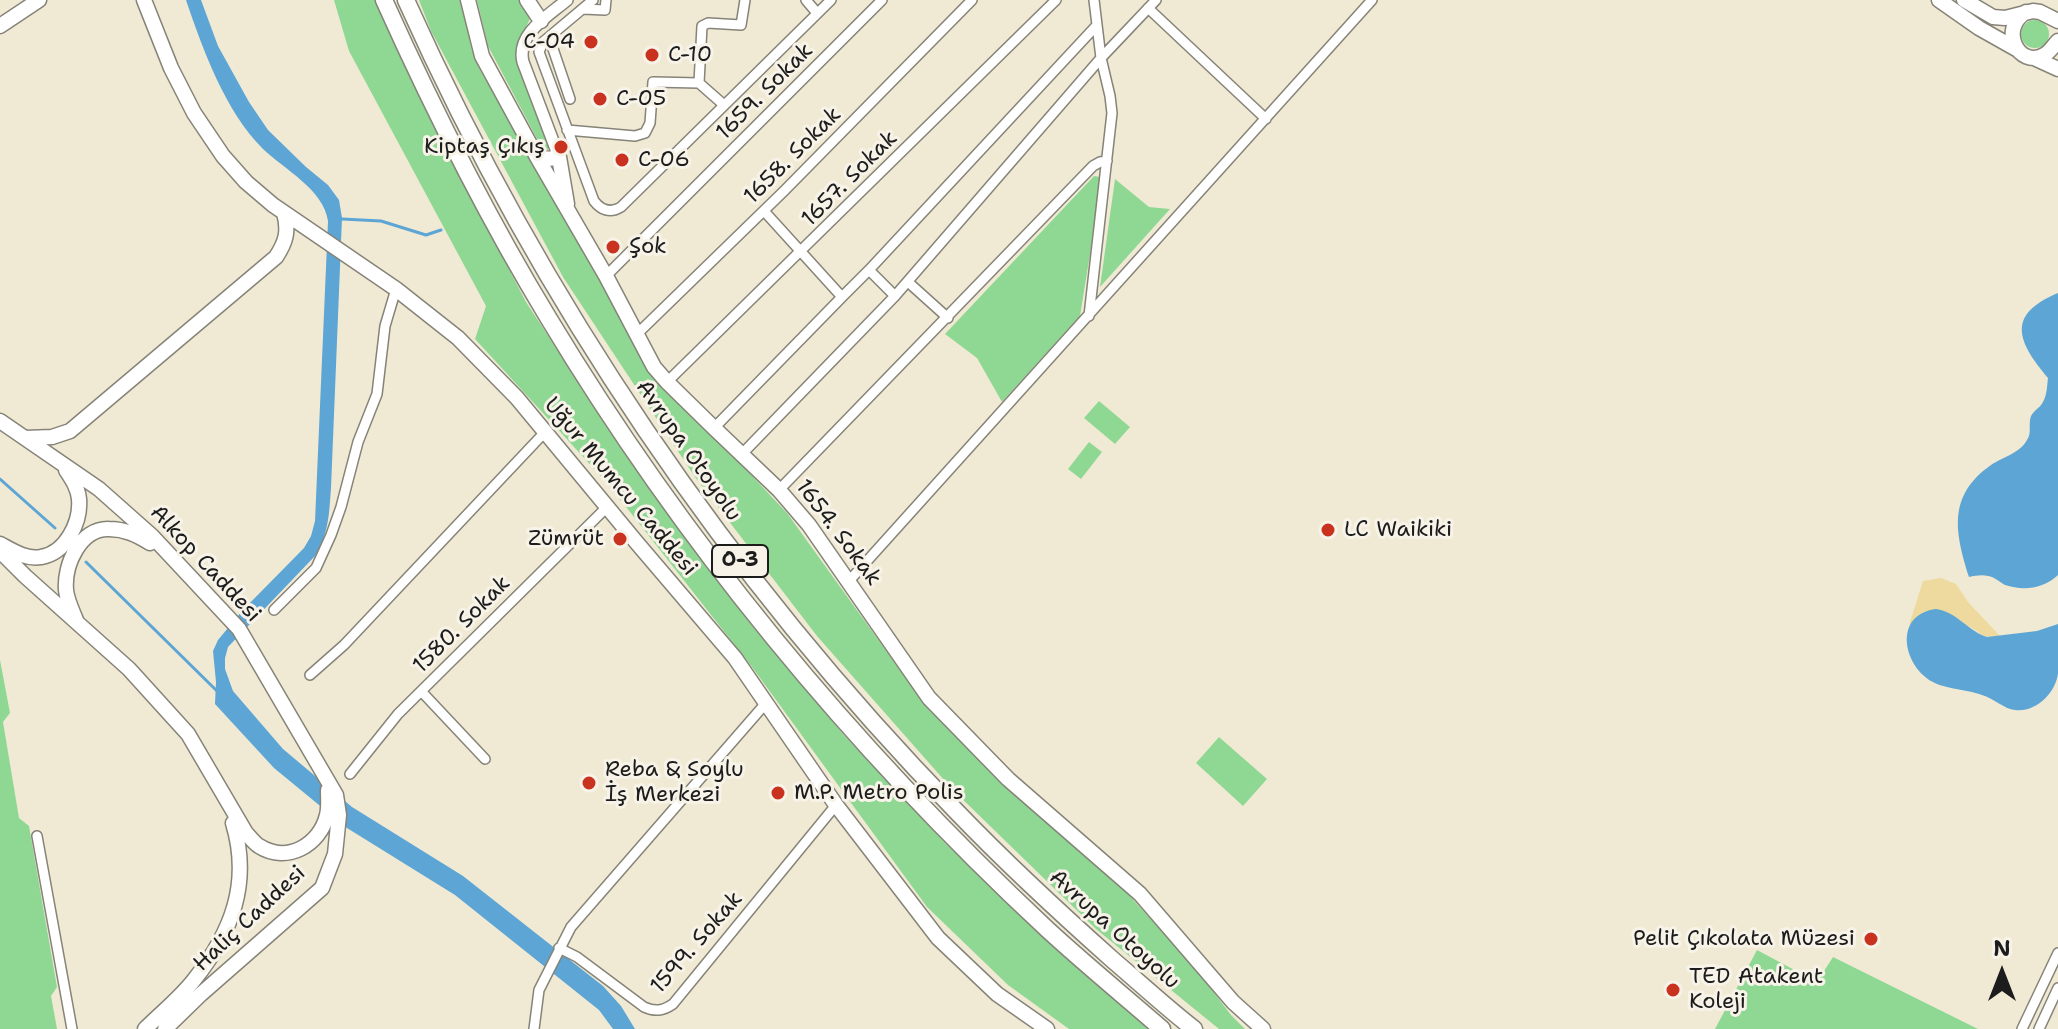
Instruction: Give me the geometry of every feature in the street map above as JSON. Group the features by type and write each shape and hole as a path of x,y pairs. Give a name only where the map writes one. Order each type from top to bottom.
{"highway":[{"name":"Avrupa Otoyolu","path":"384,0 465,169 549,320 633,449 694,535 792,660 913,795 1051,933 1162,1029"},
{"name":"Avrupa Otoyolu","path":"406,0 455,106 529,243 612,381 707,518 824,666 923,777 1062,915 1194,1029"}],"main road":[{"path":"0,26 39,0"},
{"name":"Uğur Mumcu Caddesi","path":"144,0 171,68 207,134 223,156 246,182 284,213 396,289 458,338 517,398 735,658 836,805 938,938 997,994 1047,1029"},
{"name":"1654. Sokak","path":"468,0 482,56 654,367 779,490 809,525 929,698 1008,779 1140,894 1233,1002 1263,1029"},
{"path":"527,0 541,21"},
{"path":"1939,0 2027,56 2058,69"},
{"path":"1964,0 1993,17 2040,12 2053,18 2057,33 2056,47 2034,58"},
{"path":"2018,50 2012,30 2017,18 2026,12"},
{"path":"537,157 561,164 569,213"},
{"path":"25,438 52,437 70,431 276,257 284,245 287,232 284,213"},
{"name":"Alkop Caddesi","path":"0,421 99,489 165,550 239,629 329,782"},
{"path":"0,544 19,555 40,558 54,553 65,544 79,512 79,496 61,463"},
{"path":"76,622 66,592 67,577 72,555 92,534 105,528 128,531 165,550"},
{"path":"0,551 129,669 188,734 246,833 259,846 286,854 296,852 320,834 328,814 329,782"},
{"name":"Haliç Caddesi","path":"165,1029 322,888 335,854 338,829 336,795 329,782"},
{"name":"Haliç Caddesi","path":"145,1029 193,981 218,945 235,908 240,879 237,835 228,803"}],"street":[{"path":"561,164 521,53 523,42 541,21 567,0"},
{"path":"593,0 549,37 539,52 596,204 608,211 619,209 831,0"},
{"path":"583,9 605,10 606,0"},
{"path":"699,83 702,26 707,23 741,25 745,0"},
{"path":"806,0 817,13"},
{"name":"1659. Sokak","path":"606,276 882,0"},
{"name":"1658. Sokak","path":"636,335 764,211 972,0"},
{"name":"1657. Sokak","path":"667,382 1056,0"},
{"path":"1089,316 1112,113 1094,0"},
{"path":"741,455 908,282 1101,58 1156,0"},
{"path":"849,581 1372,0"},
{"path":"1148,8 1266,119"},
{"path":"714,428 869,270 1097,25"},
{"path":"549,37 570,99"},
{"path":"567,130 642,135 649,126 653,82 699,83 724,105"},
{"path":"561,164 575,151"},
{"path":"779,490 1093,166 1107,161"},
{"path":"561,164 580,165"},
{"path":"764,211 842,297"},
{"path":"869,270 895,296"},
{"path":"908,282 948,318"},
{"path":"274,610 316,568 331,535 358,442 377,394 385,326 396,289"},
{"path":"310,675 344,645 545,432"},
{"name":"1580. Sokak","path":"350,774 398,714 607,507"},
{"path":"421,691 485,759"},
{"path":"534,1029 539,990 571,927 766,703"},
{"name":"1599. Sokak","path":"559,948 587,963 644,1007 657,1010 668,1008 836,805"},
{"path":"37,836 72,1029"},
{"path":"2022,1029 2058,953"},
{"path":"2039,1029 2058,988"}],"green space":[{"path":"334,0 375,0 420,98 526,302 663,506 753,627 843,734 944,842 1092,981 1149,1029 1069,1029 1008,985 927,907 752,667 608,484 475,339 486,306 349,51"},
{"path":"419,0 461,0 472,51 480,70 655,373 787,513 923,702 1035,811 1127,893 1245,1029 1219,1029 1096,929 952,789 817,636 695,477 563,277 431,31"},
{"path":"477,0 519,0 530,16 518,40 517,54 549,147 546,153 488,46"},
{"path":"2035,20 2045,24 2049,34 2045,44 2035,48 2025,44 2021,34 2025,24"},
{"path":"1094,176 1102,180 1080,316 1002,402 977,358 945,334"},
{"path":"1115,179 1149,207 1170,209 1100,287"},
{"path":"1099,401 1130,427 1115,444 1084,418"},
{"path":"1089,442 1102,452 1081,479 1068,469"},
{"path":"0,660 10,713 3,722 19,818 29,826 57,987 51,996 57,1029 0,1029"},
{"path":"1219,737 1267,779 1243,806 1196,763"},
{"path":"1757,950 1817,982 1833,957 1978,1029 1715,1029"}],"sand":[{"path":"1941,578 1956,584 1968,602 2000,636 1986,637 1965,625 1926,611 1909,625 1923,581"}],"water":[{"path":"186,0 201,0 218,46 249,102 268,130 328,185 339,200 342,218 331,488 326,531 315,556 228,647 225,669 233,691 283,749 352,807 463,876 603,986 621,1006 635,1029 613,1029 599,1010 455,895 347,828 274,768 215,704 213,651 218,640 304,548 315,521 328,221 319,199 263,149 237,117 208,59"},
{"path":"2058,293 2058,575 2039,586 2026,588 2005,585 1988,576 1969,577 1958,530 1961,502 1977,477 2020,448 2028,437 2031,416 2042,404 2048,378 2024,341 2024,320 2041,301"},
{"path":"1936,609 1987,637 2037,631 2058,624 2058,673 2049,694 2037,705 2015,710 1982,695 1929,680 1910,657 1907,636 1915,618"}],"waterway":[{"path":"342,219 381,221 426,235 441,230"},
{"path":"0,479 55,528"},
{"path":"86,562 217,691"}],"place":[{"name":"C-04","path":"591,42"},
{"name":"C-10","path":"652,55"},
{"name":"C-05","path":"600,99"},
{"name":"Kiptaş Çıkış","path":"561,147"},
{"name":"C-06","path":"622,160"},
{"name":"Şok","path":"613,247"},
{"name":"LC Waikiki","path":"1328,530"},
{"name":"Zümrüt","path":"620,539"},
{"name":"Reba & Soylu İş Merkezi","path":"589,783"},
{"name":"M.P. Metro Polis","path":"778,793"},
{"name":"Pelit Çıkolata Müzesi","path":"1871,939"},
{"name":"TED Atakent Koleji","path":"1673,990"}]}
